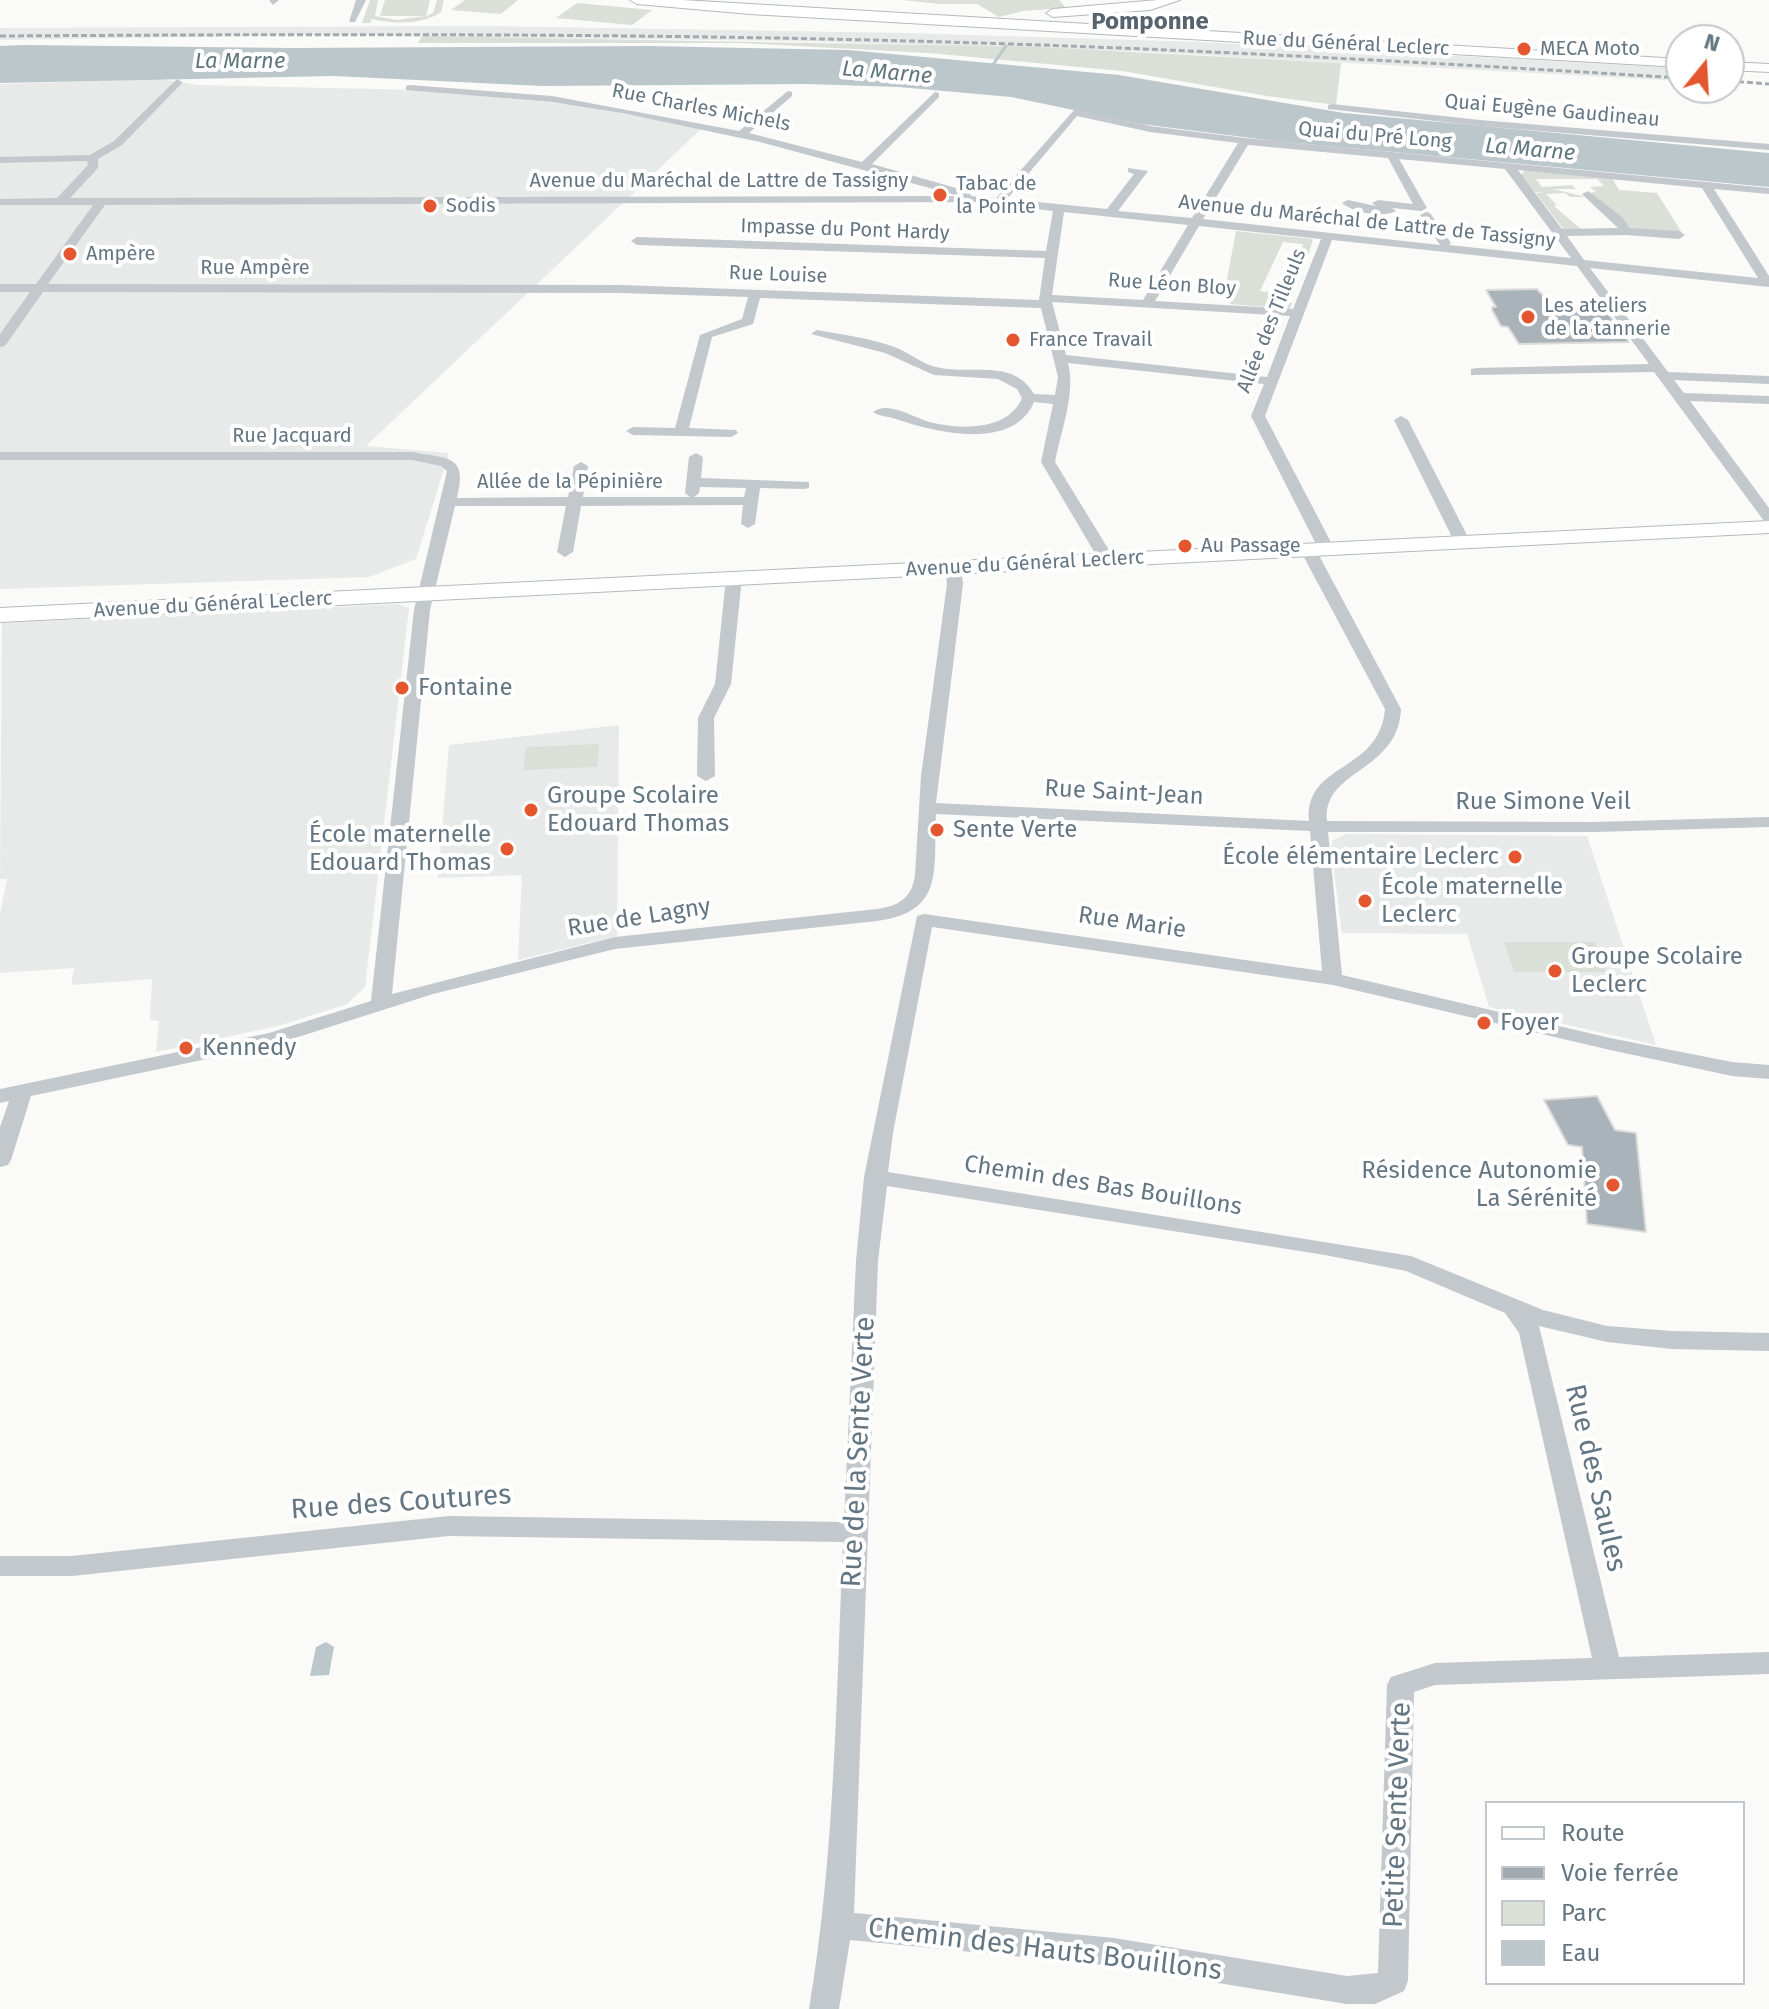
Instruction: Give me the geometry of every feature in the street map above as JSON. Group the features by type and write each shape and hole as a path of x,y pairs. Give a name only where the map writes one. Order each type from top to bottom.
{"main road":[{"name":"Rue du Général Leclerc","path":"637,0 750,10 1665,62"},
{"path":"1011,25 1030,15 1150,6 1173,0"},
{"path":"1745,67 1769,68"},
{"name":"Avenue du Général Leclerc","path":"0,615 1769,527"},
{"name":"Avenue du Général Leclerc","path":"0,605 425,593"}],"street":[{"path":"352,20 361,0"},
{"path":"0,160 92,158 118,143 177,82"},
{"name":"Rue Charles Michels","path":"410,88 474,90 599,106 865,165 977,199"},
{"path":"740,135 788,94"},
{"path":"865,165 935,95"},
{"name":"Quai Eugène Gaudineau","path":"1332,107 1769,147"},
{"name":"Quai du Pré Long","path":"998,202 1075,112 1150,129 1245,141 1769,191"},
{"path":"1147,303 1245,141"},
{"path":"1392,156 1445,243"},
{"path":"60,202 94,166 92,158"},
{"path":"1508,165 1769,518"},
{"path":"1109,215 1142,171 1132,170"},
{"path":"1706,185 1768,283"},
{"path":"1588,194 1618,219 1626,231"},
{"name":"Avenue du Maréchal de Lattre de Tassigny","path":"0,202 977,199 1768,283"},
{"path":"0,343 101,202"},
{"path":"1348,203 1354,207 1424,212"},
{"path":"1378,203 1424,212"},
{"path":"1059,209 1045,301 1065,377 1048,462 1107,560"},
{"path":"1559,233 1626,231 1679,235"},
{"name":"Allée des Tilleuls","path":"1317,824 1317,811 1329,783 1366,760 1385,741 1392,725 1393,709 1260,425 1258,407 1327,238"},
{"name":"Impasse du Pont Hardy","path":"637,241 1052,255"},
{"name":"Rue Ampère","path":"0,288 510,288"},
{"name":"Rue Louise","path":"510,288 1045,301"},
{"path":"681,432 706,335 748,321 755,294"},
{"name":"Rue Léon Bloy","path":"1045,301 1147,303 1297,313"},
{"path":"817,334 890,350 932,370 974,371 1003,377 1019,384 1029,398 1026,411 1020,418 980,428 929,426 898,413 880,412"},
{"path":"1061,358 1269,381"},
{"path":"1476,372 1662,372 1769,380"},
{"path":"1680,397 1769,400"},
{"path":"1029,398 1062,400"},
{"path":"1401,420 1462,541"},
{"path":"633,431 731,433"},
{"name":"Rue Jacquard","path":"0,456 412,456 439,461 454,470 449,502 425,593 402,781 381,1004"},
{"name":"Allée de la Pépinière","path":"691,501 696,457"},
{"path":"565,552 581,466"},
{"name":"Allée de la Pépinière","path":"693,482 804,485"},
{"path":"748,524 753,484"},
{"name":"Allée de la Pépinière","path":"449,502 751,501"},
{"path":"916,914 926,863 929,808 955,584 953,568"},
{"path":"706,776 706,718 723,684 734,578"},
{"name":"Rue Saint-Jean","path":"929,808 1301,826 1317,824"},
{"name":"Rue Simone Veil","path":"1317,824 1594,827 1769,822"},
{"path":"1317,824 1333,979"},
{"name":"Rue de Lagny","path":"0,1096 273,1039 426,990 632,940 877,915 916,914"},
{"name":"Rue Marie","path":"916,914 1333,979 1623,1047 1732,1069 1769,1072"},
{"name":"Rue de la Sente Verte","path":"824,2009 838,1925 867,1261 875,1177 916,914"},
{"path":"0,1160 22,1092"},
{"name":"Chemin des Bas Bouillons","path":"875,1177 1411,1264 1537,1317 1607,1334 1672,1340 1769,1342"},
{"name":"Rue des Saules","path":"1513,1307 1530,1331 1608,1668"},
{"name":"Rue des Coutures","path":"0,1566 72,1566 449,1526 855,1532"},
{"path":"1608,1668 1769,1663"},
{"name":"Petite Sente Verte","path":"1393,1981 1401,1685 1435,1674 1608,1668"},
{"name":"Chemin des Hauts Bouillons","path":"838,1925 1114,1952 1347,1990 1375,1990 1393,1981"}],"shaded area":[{"path":"484,26 905,33 1200,42 1665,67 1665,80 1147,52 794,41 313,35 0,40 0,28"},
{"path":"161,79 198,85 418,90 577,105 702,128 366,446 449,453 416,559 369,577 0,589 0,84"},
{"path":"398,604 409,608 365,987 347,1004 278,1026 156,1052 159,1021 150,1020 152,979 71,985 74,968 0,973 0,914 7,879 0,879 2,623"},
{"name":"Groupe Scolaire Edouard Thomas","path":"619,725 617,936 518,960 522,875 438,878 449,745"},
{"name":"Groupe Scolaire Leclerc","path":"1346,834 1587,836 1656,1045 1489,1007 1467,934 1342,933 1331,849 1333,840"}],"green space":[{"path":"370,0 378,0 375,16 397,20 425,16 380,16 385,0 430,0 426,16 433,13 437,0 444,0 441,12 426,19 389,22 372,19 370,23 362,23"},
{"path":"465,0 518,0 501,14 451,10"},
{"path":"902,0 1059,0 1066,8 1023,11 999,17 977,4"},
{"path":"577,3 652,10 632,25 556,18"},
{"path":"422,36 1035,47 1341,63 1336,105 1122,71 929,53 741,43 418,43"},
{"path":"1526,169 1612,178 1619,190 1657,193 1682,233 1632,229 1589,193 1596,192 1590,187 1604,186 1597,179 1536,179 1542,187 1572,185 1576,189 1553,189 1586,197 1570,197 1565,193 1546,194 1557,205 1554,206 1583,231 1564,230 1536,193 1545,192 1535,192 1521,175"},
{"path":"1236,231 1313,239 1307,259 1297,258 1303,244 1283,242 1260,291 1281,294 1279,301 1292,303 1290,309 1230,304 1233,298 1224,295"},
{"path":"599,744 597,767 523,770 526,747"},
{"path":"1504,942 1595,942 1607,972 1514,972"}],"water":[{"name":"La Marne","path":"0,46 292,48 648,46 848,50 1119,75 1344,113 1769,153 1769,187 1275,141 1141,124 1011,97 899,87 807,84 542,86 334,76 0,83"},
{"path":"326,1642 334,1647 329,1675 310,1676 316,1647"}],"building":[{"name":"Les ateliers de la tannerie","path":"1537,289 1552,305 1604,308 1629,342 1519,344 1508,327 1501,326 1492,310 1496,307 1486,290"},
{"name":"Résidence Autonomie La Sérénité","path":"1597,1096 1615,1130 1636,1133 1646,1232 1587,1224 1582,1147 1568,1145 1544,1100"}],"waterway":[{"path":"992,66 1006,46"}],"railway":[{"path":"0,36 829,39 1131,48 1665,77"},
{"path":"1745,82 1769,84"}],"place":[{"name":"MECA Moto","path":"1524,49"},
{"name":"Tabac de la Pointe","path":"940,195"},
{"name":"Sodis","path":"430,206"},
{"name":"Ampère","path":"70,254"},
{"name":"Les ateliers de la tannerie","path":"1528,317"},
{"name":"France Travail","path":"1013,340"},
{"name":"Au Passage","path":"1185,546"},
{"name":"Fontaine","path":"402,688"},
{"name":"Groupe Scolaire Edouard Thomas","path":"531,810"},
{"name":"Sente Verte","path":"937,830"},
{"name":"École maternelle Edouard Thomas","path":"507,849"},
{"name":"École élémentaire Leclerc","path":"1515,857"},
{"name":"École maternelle Leclerc","path":"1365,901"},
{"name":"Groupe Scolaire Leclerc","path":"1555,971"},
{"name":"Foyer","path":"1484,1023"},
{"name":"Kennedy","path":"186,1048"},
{"name":"Résidence Autonomie La Sérénité","path":"1613,1185"}],"district":[{"name":"Pomponne","path":"1150,22"}]}
